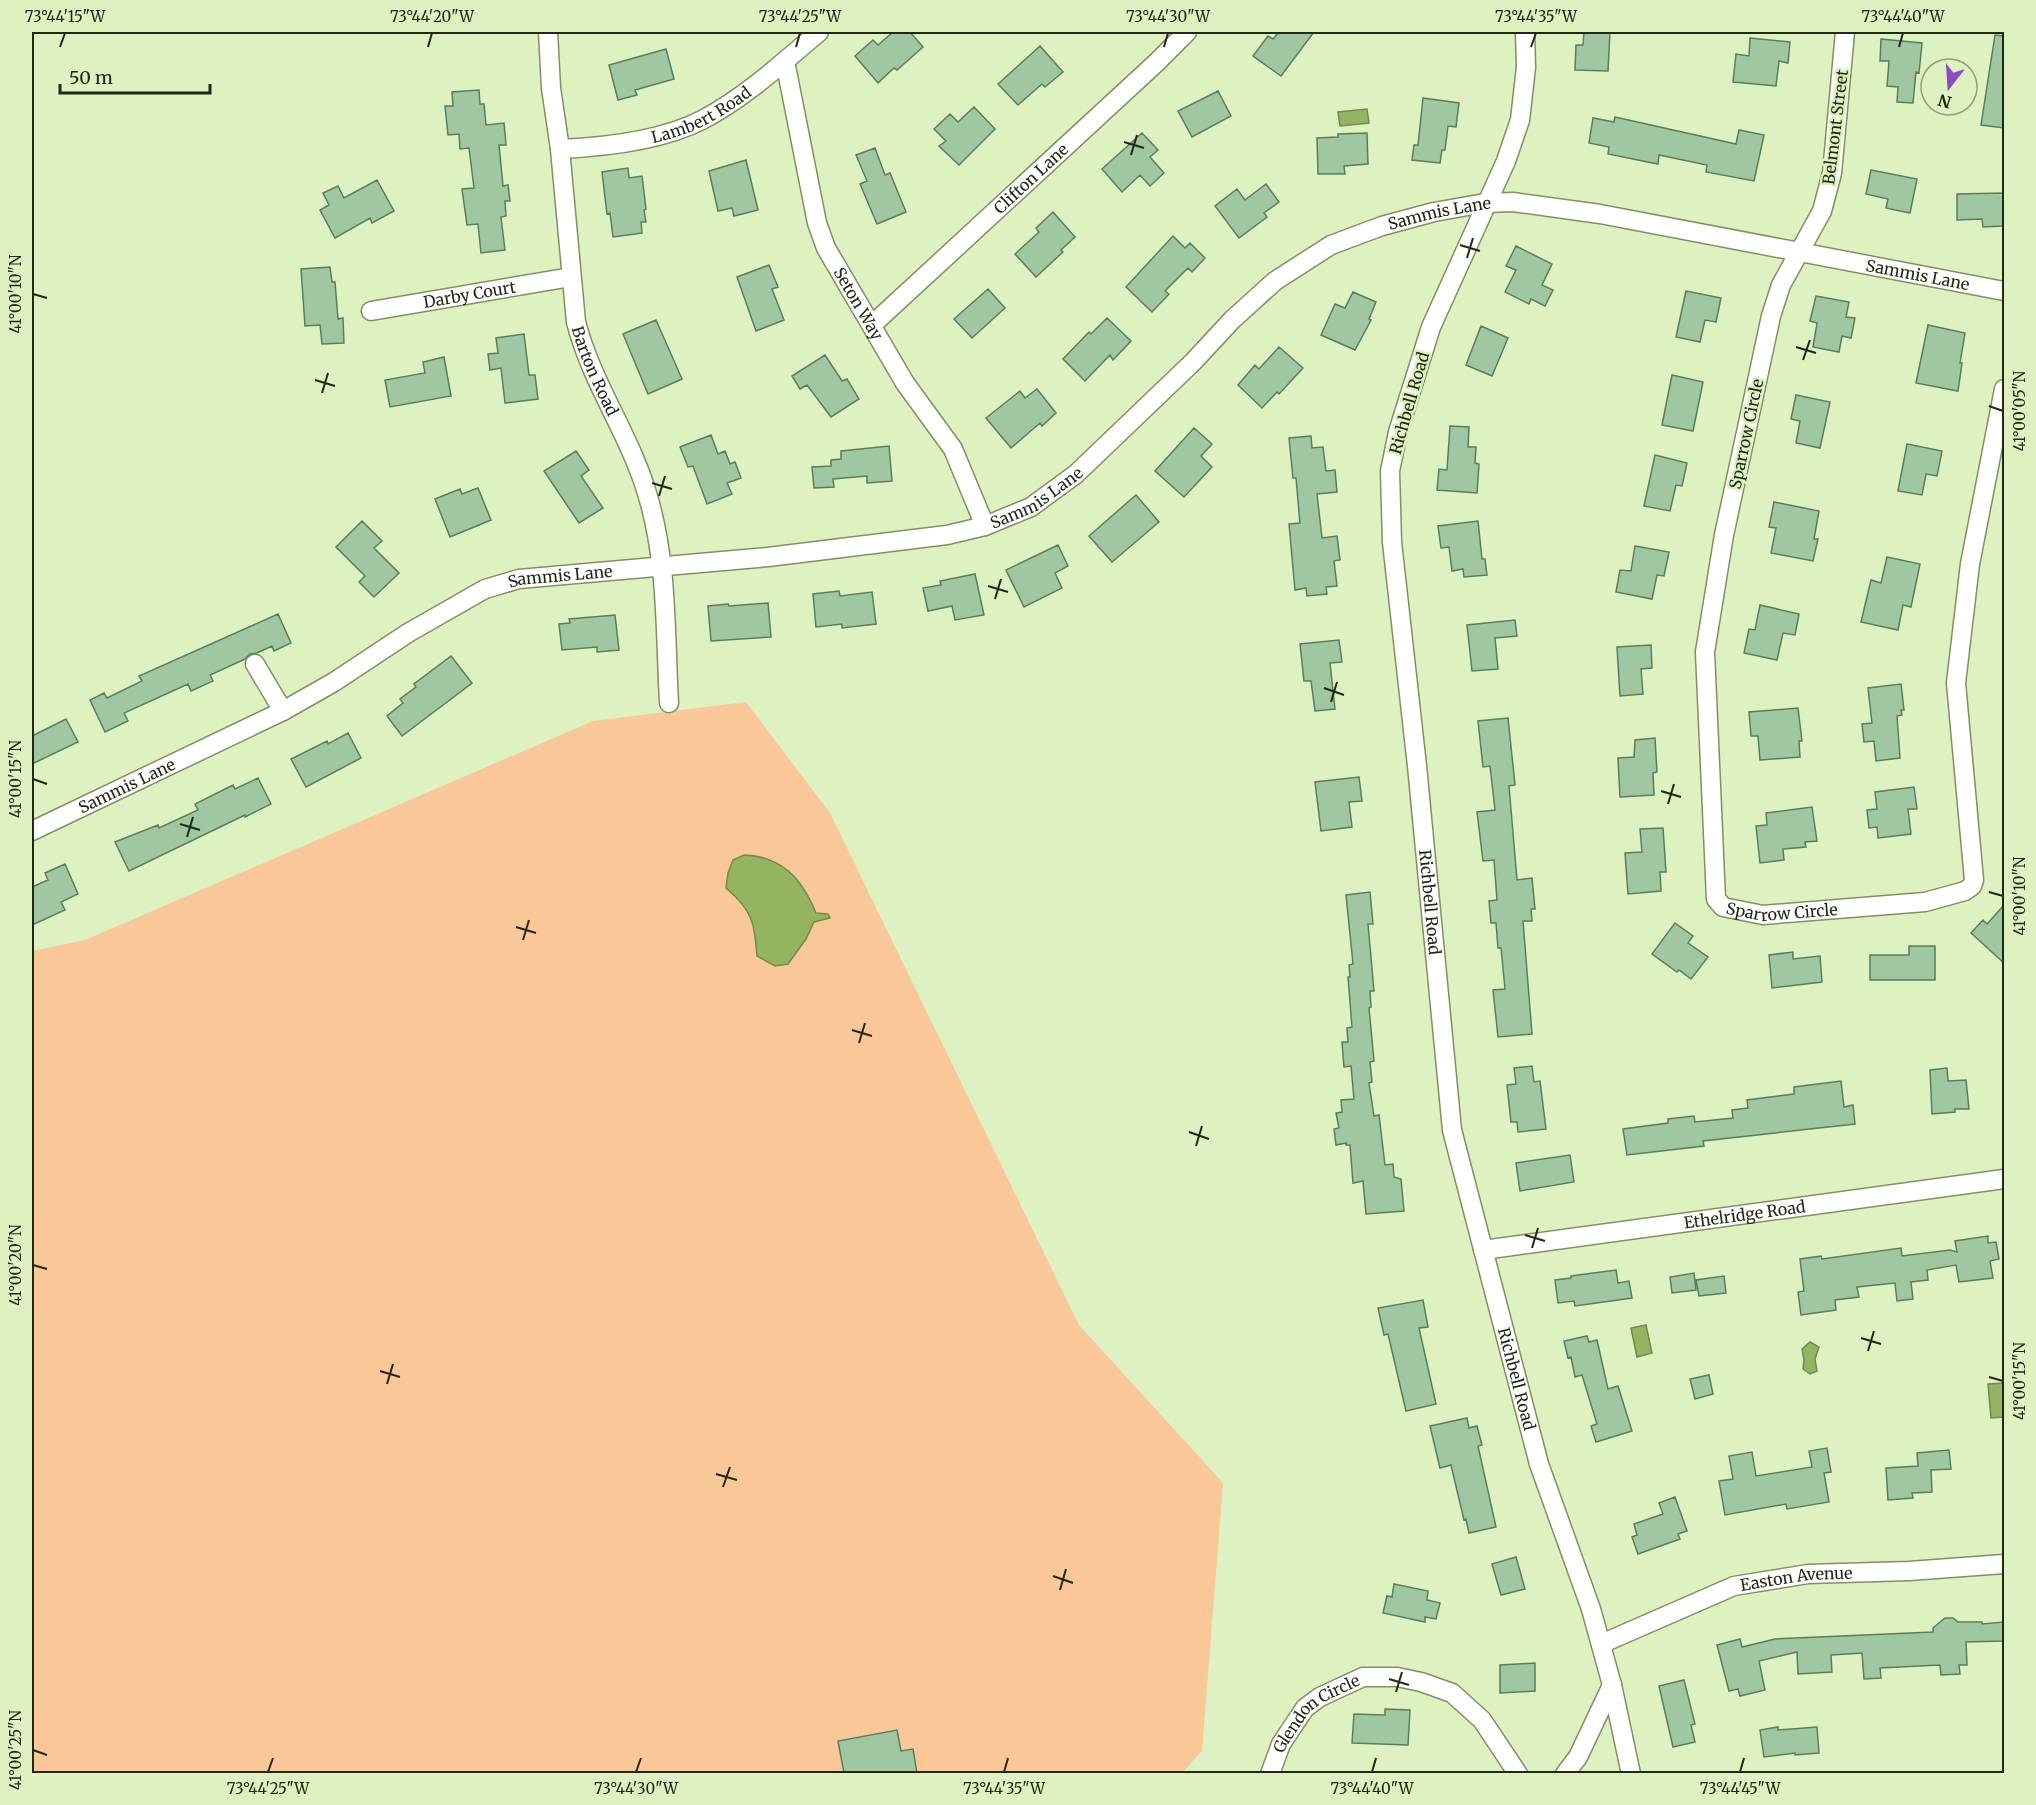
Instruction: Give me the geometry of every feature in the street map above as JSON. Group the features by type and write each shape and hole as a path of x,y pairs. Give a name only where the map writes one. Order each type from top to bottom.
{"street":[{"name":"Barton Road","path":"548,32 576,322 582,347 646,488 657,528 662,567 669,703"},
{"name":"Lambert Road","path":"560,149 610,145 671,131 702,120 733,101 819,32"},
{"name":"Clifton Lane","path":"872,325 1187,32"},
{"name":"Richbell Road","path":"1526,32 1526,67 1520,120 1506,161 1485,203 1431,327 1398,432 1390,471 1392,542 1417,766 1452,1130 1539,1464 1601,1644 1630,1773"},
{"name":"Belmont Street","path":"1800,253 1822,211 1832,173 1845,32"},
{"name":"Seton Way","path":"785,60 817,223 826,248 905,383 952,449 985,526"},
{"name":"Sammis Lane","path":"32,831 283,711 334,682 408,633 485,589 519,579 768,557 947,535 985,526 1030,507 1076,474 1194,362 1232,320 1275,281 1331,245 1382,226 1434,212 1485,203 1513,202 1600,214 2004,291"},
{"name":"Sparrow Circle","path":"1800,253 1781,285 1771,316 1724,536 1705,652 1716,899 1723,907 1763,915 1924,902 1965,891 1972,886 1974,880 1956,683 1970,564 2004,389"},
{"name":"Darby Court","path":"371,311 570,277"},
{"path":"255,664 283,711"},
{"name":"Ethelridge Road","path":"1483,1250 2004,1179"},
{"name":"Easton Avenue","path":"1601,1644 1734,1586 1808,1574 1910,1571 2004,1564"},
{"name":"Glendon Circle","path":"1270,1773 1281,1744 1305,1708 1320,1697 1363,1677 1397,1677 1421,1682 1452,1693 1482,1720 1518,1773"},
{"path":"1565,1773 1578,1757 1612,1685"}],"shaded area":[{"path":"1367,109 1369,123 1340,126 1338,112"},
{"path":"746,702 830,813 1079,1325 1223,1483 1202,1751 1181,1774 32,1773 32,951 85,940 593,721"},
{"path":"744,855 757,856 780,865 797,880 816,913 828,914 830,918 814,922 806,939 788,964 775,966 757,956 755,934 747,911 726,888 733,860"},
{"path":"1646,1325 1652,1353 1637,1357 1631,1328"},
{"path":"1810,1342 1819,1347 1815,1359 1817,1371 1810,1374 1803,1369 1802,1349"},
{"path":"2004,1383 2004,1417 1991,1418 1988,1384"}],"building":[{"path":"893,32 910,32 923,47 878,83 855,56 873,40 878,45"},
{"path":"1279,32 1314,32 1281,76 1253,56 1268,36 1273,39"},
{"path":"1584,32 1610,32 1608,71 1575,70 1576,45 1583,45"},
{"path":"1995,35 2004,36 2004,128 1981,125"},
{"path":"1750,38 1790,42 1788,63 1779,61 1776,86 1733,82 1736,54 1749,56"},
{"path":"1881,39 1922,43 1913,103 1897,102 1898,87 1887,86 1889,61 1880,61"},
{"path":"1040,46 1063,72 1045,87 1042,84 1018,105 998,84"},
{"path":"666,49 674,79 635,90 637,95 618,100 609,65"},
{"path":"479,90 480,104 484,104 486,125 504,123 506,145 499,145 503,186 508,185 510,201 505,201 506,216 501,217 505,250 481,253 478,224 467,225 462,189 474,188 469,148 460,149 459,134 448,135 445,106 453,106 452,92"},
{"path":"1218,91 1231,116 1192,137 1178,111"},
{"path":"1423,98 1459,103 1456,127 1448,126 1445,150 1442,150 1440,163 1412,160 1414,145 1418,145"},
{"path":"974,107 995,129 959,165 939,146 946,141 934,129 950,114 958,122"},
{"path":"1615,117 1736,144 1739,130 1764,135 1754,181 1706,172 1707,165 1659,155 1658,164 1608,154 1609,147 1589,143 1593,118 1614,122"},
{"path":"1142,133 1158,150 1150,157 1164,173 1150,186 1140,175 1122,192 1102,169"},
{"path":"1367,133 1368,164 1344,166 1345,174 1318,174 1317,138 1338,137 1338,134"},
{"path":"875,148 885,175 890,173 906,212 877,224 860,184 867,181 856,155"},
{"path":"746,160 758,210 734,216 732,208 718,211 709,171"},
{"path":"628,168 629,178 642,176 646,222 641,222 642,233 613,237 610,213 607,214 602,172"},
{"path":"1871,170 1917,179 1910,213 1886,208 1888,199 1866,194"},
{"path":"377,180 394,211 372,223 370,218 335,238 320,210 329,205 323,193 338,186 344,198"},
{"path":"1266,184 1279,202 1264,213 1267,217 1239,238 1215,206 1237,189 1245,200"},
{"path":"2004,193 2004,226 1983,227 1982,219 1957,220 1957,194"},
{"path":"1053,212 1075,237 1061,250 1063,252 1036,277 1015,254 1039,232 1036,228"},
{"path":"1173,236 1185,248 1190,243 1205,258 1192,272 1188,268 1165,291 1169,294 1152,312 1126,287"},
{"path":"1516,246 1552,264 1542,285 1553,290 1545,306 1531,299 1529,304 1505,292 1516,270 1506,266"},
{"path":"769,265 778,287 772,289 784,320 756,331 737,277"},
{"path":"330,267 332,282 335,282 338,319 343,318 344,343 322,344 320,325 305,326 301,269"},
{"path":"988,289 1005,308 972,338 954,319"},
{"path":"1686,291 1721,298 1716,322 1705,320 1700,342 1676,337"},
{"path":"1353,292 1376,302 1369,319 1371,320 1355,350 1321,335 1335,304 1345,308"},
{"path":"1816,296 1849,302 1846,317 1855,318 1851,338 1842,336 1839,352 1813,347 1817,323 1810,321"},
{"path":"1107,318 1131,341 1113,360 1110,355 1085,381 1063,359 1089,332 1091,334"},
{"path":"656,320 682,379 648,394 623,334"},
{"path":"1928,325 1965,333 1958,391 1916,383"},
{"path":"1481,326 1508,338 1492,376 1466,365"},
{"path":"524,334 529,375 535,375 538,399 505,403 501,368 490,370 488,354 498,353 496,338"},
{"path":"1279,347 1303,368 1279,394 1277,392 1262,408 1238,385 1255,365 1259,369"},
{"path":"825,355 842,381 847,379 859,399 831,417 807,385 800,389 792,376"},
{"path":"444,357 451,396 390,407 385,380 425,373 423,362"},
{"path":"1672,375 1703,382 1693,431 1662,425"},
{"path":"1037,389 1056,413 1042,426 1040,423 1011,448 986,418 1020,391 1025,398"},
{"path":"1796,395 1830,402 1820,448 1796,443 1800,421 1791,419"},
{"path":"1450,426 1469,427 1468,447 1476,447 1475,463 1479,464 1477,493 1437,490 1439,469 1447,470"},
{"path":"1194,428 1212,444 1201,456 1212,467 1184,497 1155,471"},
{"path":"711,435 718,454 725,451 730,464 735,462 741,478 727,483 732,494 707,504 693,466 688,467 680,447"},
{"path":"1311,436 1312,448 1323,447 1326,471 1335,470 1337,492 1317,494 1322,538 1337,536 1340,560 1334,561 1337,586 1326,587 1327,594 1307,596 1306,588 1295,590 1289,524 1300,523 1296,478 1293,478 1289,438"},
{"path":"1907,444 1942,451 1937,476 1926,474 1922,495 1898,491"},
{"path":"889,446 892,481 867,483 867,476 833,479 834,487 814,488 812,467 831,466 831,460 841,459 841,451"},
{"path":"576,451 589,470 581,476 603,508 579,523 544,471"},
{"path":"1655,455 1687,463 1682,486 1676,485 1670,511 1644,506"},
{"path":"478,488 491,520 450,537 435,499 460,489 462,494"},
{"path":"1136,495 1159,522 1112,562 1089,536"},
{"path":"1774,502 1819,511 1814,539 1818,539 1813,561 1771,553 1776,528 1769,527"},
{"path":"362,521 382,541 374,548 399,573 374,597 359,582 365,576 336,547"},
{"path":"1478,521 1482,559 1485,559 1487,575 1464,577 1463,569 1452,571 1449,547 1441,548 1438,526"},
{"path":"1058,545 1068,566 1055,573 1062,588 1024,607 1006,570"},
{"path":"1635,546 1669,552 1664,576 1657,575 1652,599 1616,592 1620,570 1631,571"},
{"path":"1887,557 1920,564 1911,607 1903,605 1898,630 1861,622 1871,580 1881,583"},
{"path":"975,574 984,615 955,620 952,606 928,611 923,588 941,585 940,581"},
{"path":"839,591 840,596 872,592 876,624 842,628 842,624 816,627 813,594"},
{"path":"768,603 771,637 711,641 708,606"},
{"path":"1760,605 1799,614 1795,635 1783,633 1777,660 1744,653 1749,629 1755,630"},
{"path":"278,614 291,643 274,651 272,646 250,654 245,659 210,675 213,681 191,691 188,684 124,713 128,721 105,732 90,700 104,693 107,698 142,681 139,676"},
{"path":"615,615 619,650 597,652 597,647 562,650 559,624 570,623 569,619"},
{"path":"1515,620 1517,636 1495,638 1498,669 1472,671 1467,625"},
{"path":"1339,640 1342,662 1330,663 1335,709 1315,711 1311,681 1304,681 1300,644"},
{"path":"1651,645 1652,668 1641,669 1643,694 1620,696 1617,647"},
{"path":"451,656 472,683 402,736 387,716 403,703 400,699 416,687 414,684"},
{"path":"1901,684 1904,710 1901,710 1902,715 1897,716 1900,758 1876,761 1874,741 1864,742 1862,724 1872,723 1868,688"},
{"path":"1798,708 1802,741 1799,741 1800,757 1760,760 1758,736 1751,736 1749,712"},
{"path":"1508,718 1515,785 1509,786 1517,880 1532,878 1535,909 1531,909 1532,921 1523,921 1532,1034 1498,1037 1493,990 1505,989 1501,948 1498,948 1496,923 1491,923 1489,901 1497,900 1494,860 1483,861 1477,812 1495,810 1490,766 1483,767 1478,721"},
{"path":"66,719 78,742 32,764 32,736"},
{"path":"348,733 361,758 306,787 291,759"},
{"path":"1655,738 1657,772 1653,773 1654,795 1620,797 1618,758 1634,757 1635,740"},
{"path":"1359,777 1362,801 1349,802 1352,827 1321,831 1315,782"},
{"path":"258,778 271,804 129,871 115,842 158,825 159,828 198,810 195,804 233,785 235,789"},
{"path":"1914,787 1917,809 1908,809 1911,834 1878,838 1877,827 1869,828 1867,810 1877,809 1875,792"},
{"path":"1812,807 1817,841 1805,842 1806,847 1783,849 1784,860 1760,863 1756,826 1767,825 1766,813"},
{"path":"1663,828 1666,872 1660,872 1661,891 1628,894 1625,853 1642,852 1640,829"},
{"path":"65,864 78,894 61,902 65,910 32,925 32,887 48,880 45,873"},
{"path":"1370,892 1373,924 1368,924 1374,991 1370,991 1371,1007 1369,1008 1374,1061 1370,1062 1372,1082 1369,1083 1374,1116 1379,1115 1385,1165 1393,1164 1394,1177 1401,1179 1404,1211 1366,1214 1363,1181 1353,1183 1350,1145 1346,1143 1336,1145 1334,1129 1339,1128 1336,1113 1342,1112 1341,1100 1354,1099 1351,1066 1344,1067 1342,1042 1348,1042 1347,1028 1352,1027 1348,977 1350,977 1349,965 1353,964 1346,895"},
{"path":"2004,905 2004,963 1971,933 1983,920 1987,924"},
{"path":"1675,923 1693,936 1688,943 1708,957 1691,979 1652,954"},
{"path":"1909,946 1935,946 1935,980 1870,980 1870,955 1909,955"},
{"path":"1793,952 1793,959 1820,956 1822,982 1772,988 1769,955"},
{"path":"1532,1066 1534,1082 1540,1081 1546,1129 1518,1132 1517,1122 1511,1122 1507,1085 1516,1084 1514,1068"},
{"path":"1947,1068 1948,1081 1966,1080 1969,1109 1955,1109 1955,1112 1932,1114 1930,1070"},
{"path":"1841,1081 1844,1107 1853,1105 1855,1124 1703,1141 1704,1146 1627,1155 1623,1129 1668,1123 1668,1119 1694,1116 1695,1122 1733,1118 1732,1110 1748,1108 1747,1100 1794,1094 1794,1087"},
{"path":"1570,1155 1574,1182 1520,1191 1516,1163"},
{"path":"1988,1236 1988,1243 1996,1242 1999,1259 1990,1261 1993,1278 1959,1282 1956,1265 1927,1270 1928,1280 1911,1282 1913,1299 1897,1301 1895,1283 1857,1287 1859,1297 1835,1300 1836,1310 1801,1315 1798,1292 1804,1291 1800,1259 1821,1256 1822,1259 1901,1248 1902,1256 1950,1250 1957,1252 1955,1241"},
{"path":"1616,1270 1618,1283 1629,1281 1632,1298 1575,1306 1574,1301 1558,1303 1555,1280"},
{"path":"1694,1273 1696,1290 1672,1293 1670,1277"},
{"path":"1724,1276 1726,1293 1699,1296 1696,1280"},
{"path":"1423,1300 1428,1327 1419,1328 1436,1404 1406,1411 1388,1334 1384,1335 1378,1308"},
{"path":"1587,1336 1589,1342 1597,1340 1608,1389 1618,1386 1632,1431 1596,1442 1591,1426 1597,1424 1582,1375 1575,1377 1571,1357 1568,1358 1564,1341"},
{"path":"1709,1375 1713,1394 1695,1399 1690,1379"},
{"path":"1467,1418 1469,1428 1477,1426 1482,1445 1478,1446 1496,1527 1469,1533 1451,1465 1440,1468 1430,1426"},
{"path":"1827,1448 1831,1472 1824,1473 1829,1502 1787,1509 1786,1504 1725,1515 1719,1481 1733,1479 1729,1456 1752,1452 1756,1476 1812,1467 1809,1451"},
{"path":"1949,1450 1951,1469 1931,1470 1932,1492 1912,1493 1913,1498 1888,1500 1886,1468 1918,1466 1917,1453"},
{"path":"1675,1497 1687,1531 1678,1534 1680,1539 1638,1554 1632,1537 1637,1535 1634,1524 1663,1514 1659,1503"},
{"path":"1516,1557 1525,1589 1501,1595 1492,1564"},
{"path":"1394,1584 1428,1591 1427,1600 1440,1603 1436,1619 1425,1617 1425,1622 1383,1613 1387,1596 1392,1597"},
{"path":"1945,1618 1953,1618 1958,1622 1982,1622 1982,1624 2004,1622 2004,1641 1966,1642 1967,1665 1959,1665 1960,1674 1941,1675 1940,1665 1880,1668 1881,1678 1864,1679 1862,1653 1831,1655 1832,1672 1798,1674 1797,1652 1759,1661 1765,1690 1740,1696 1738,1689 1729,1691 1717,1645 1740,1639 1742,1647 1775,1639 1933,1632 1933,1628"},
{"path":"1535,1663 1535,1691 1500,1693 1500,1665"},
{"path":"1684,1680 1695,1724 1691,1725 1695,1742 1673,1747 1659,1686"},
{"path":"1385,1709 1410,1710 1408,1745 1352,1743 1354,1714 1385,1715"},
{"path":"1778,1727 1778,1730 1817,1727 1819,1753 1764,1757 1760,1730"},
{"path":"897,1730 901,1751 913,1749 917,1773 844,1773 838,1741"}]}
